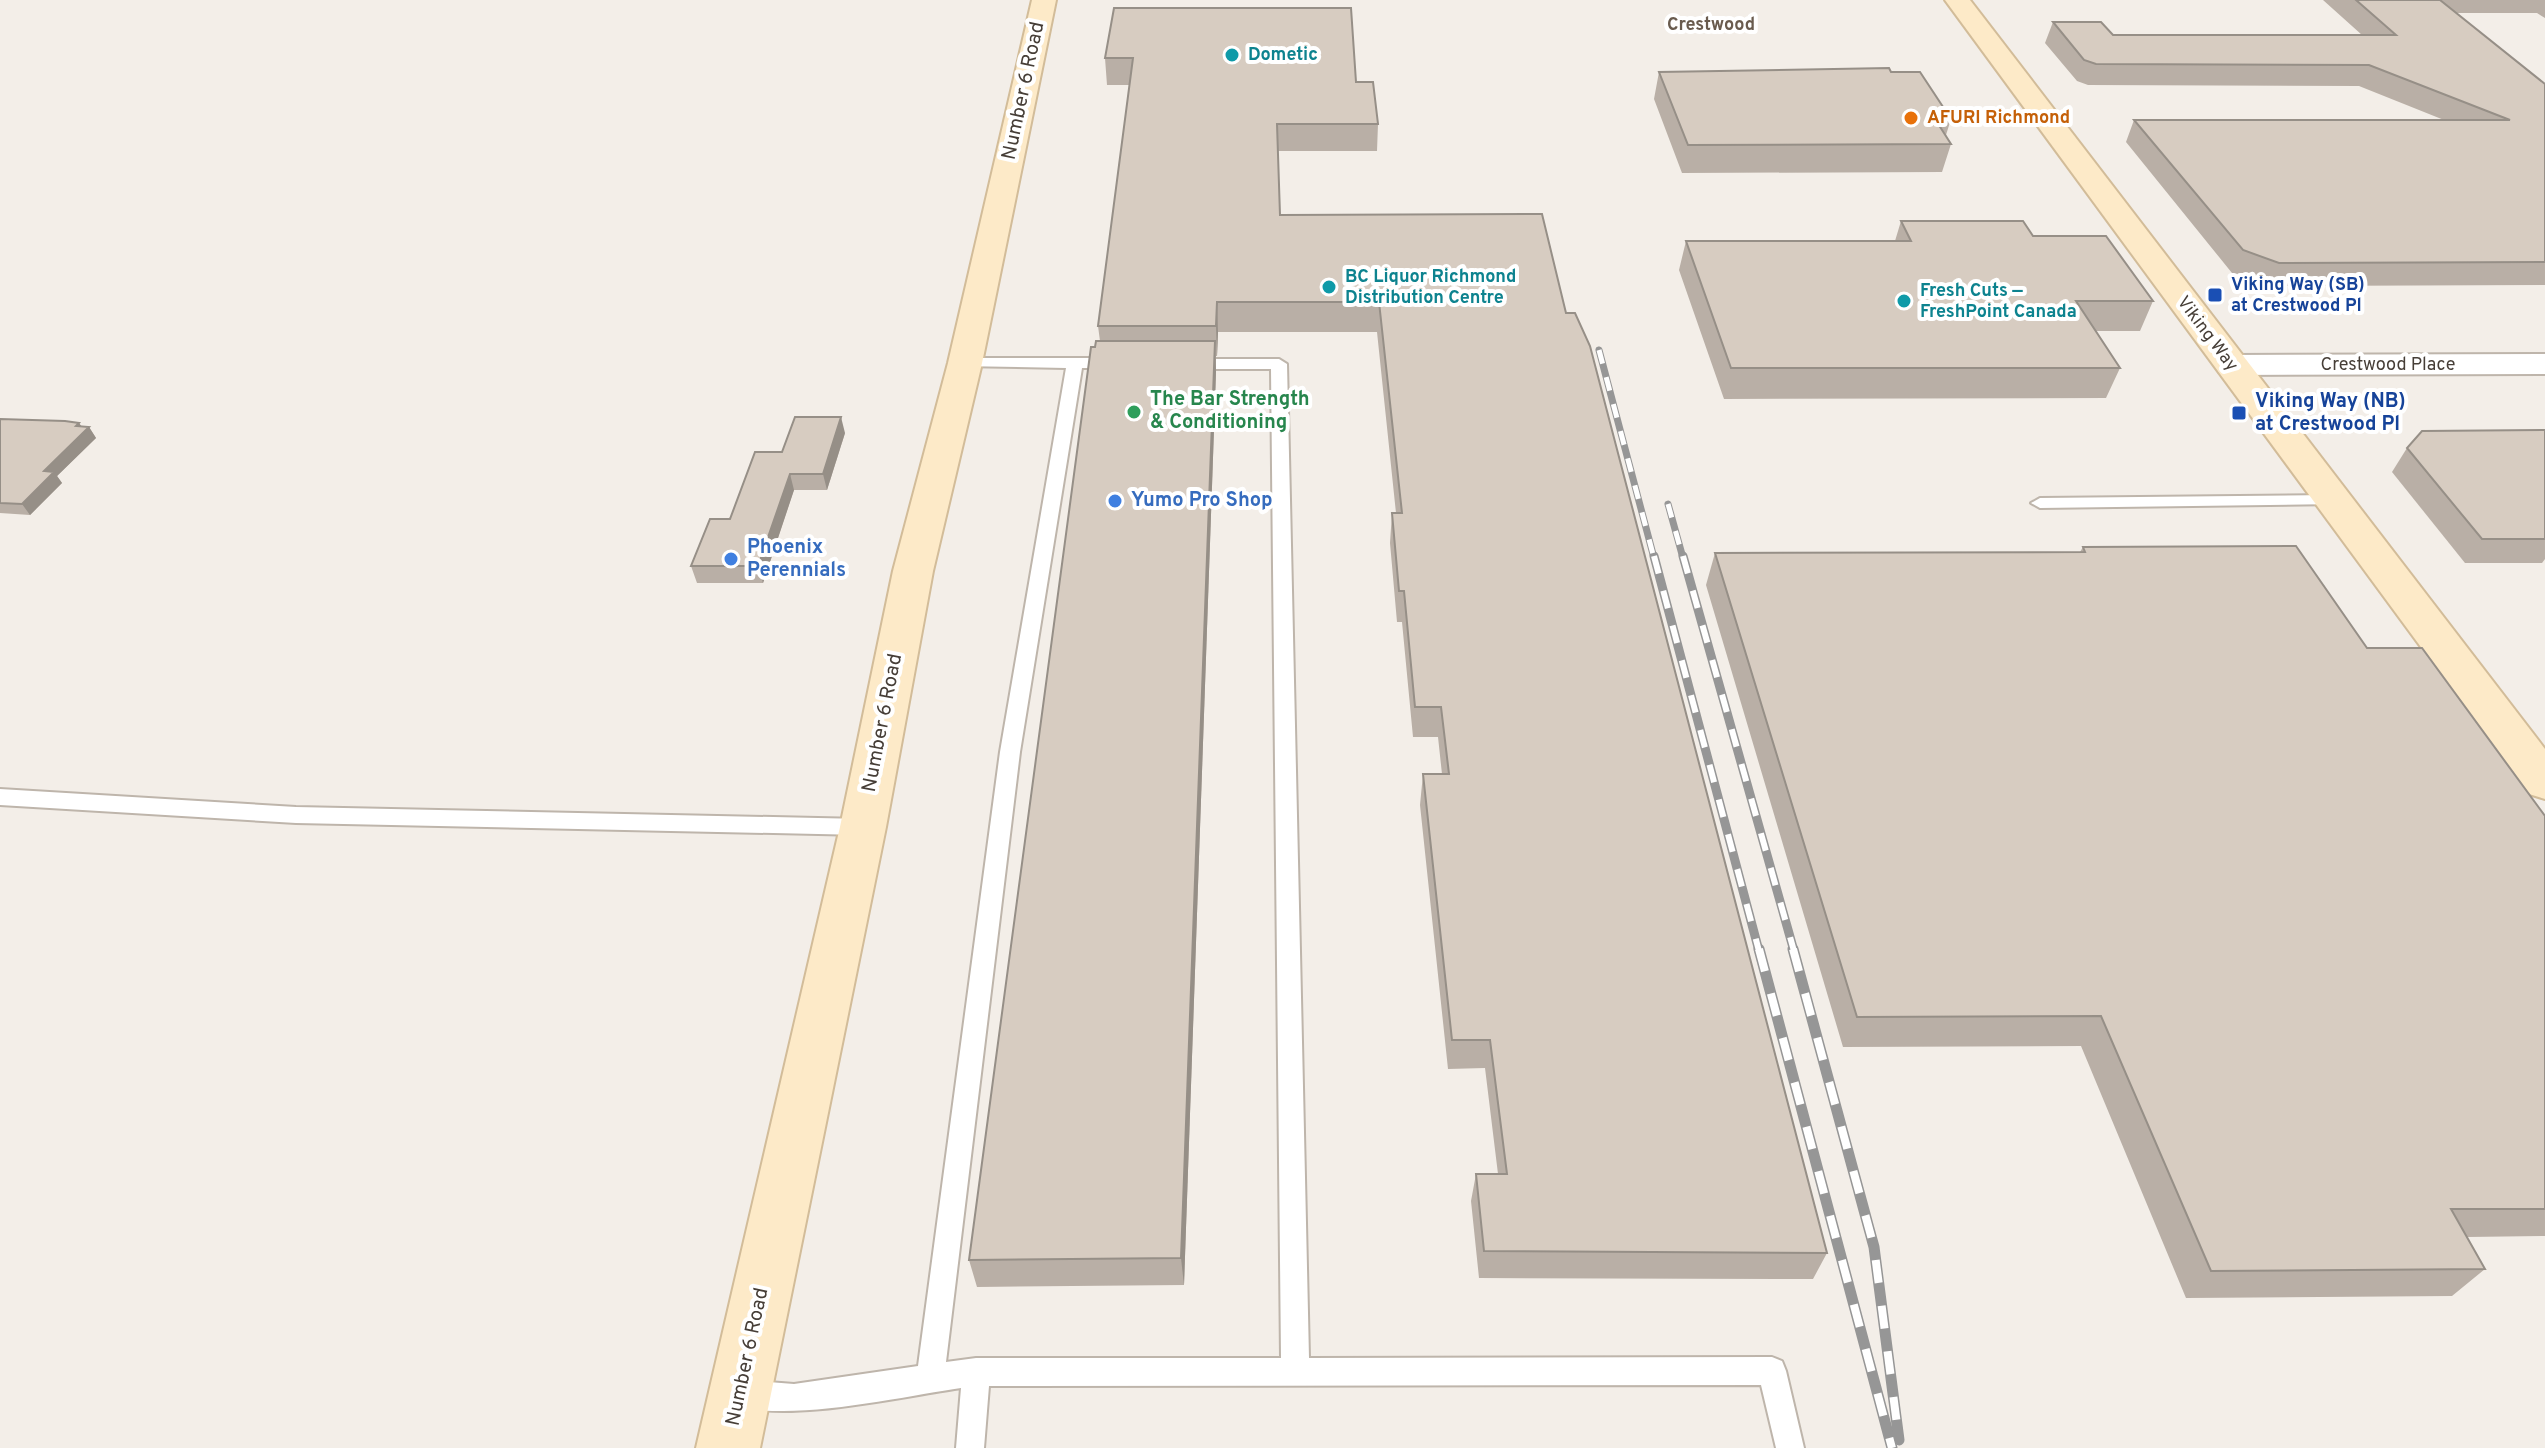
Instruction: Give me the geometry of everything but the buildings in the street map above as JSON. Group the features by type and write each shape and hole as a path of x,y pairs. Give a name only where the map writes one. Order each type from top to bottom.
{"main road":[{"name":"Number 6 Road","path":"728,1448 863,827 913,571 965,363 1044,0"},
{"name":"Viking Way","path":"1957,0 2545,782"}],"street":[{"name":"Crestwood Place","path":"2231,365 2545,364"}],"lane":[{"path":"965,363 1138,364"},
{"path":"930,1378 1010,752 1075,363"},
{"path":"1169,364 1279,364 1295,1372"},
{"path":"2040,503 2332,500"},
{"path":"0,797 296,815 863,827"},
{"path":"740,1393 794,1398 976,1372 1772,1371 1790,1448"},
{"path":"970,1448 976,1372"}],"railway":[{"path":"1599,350 1654,558"},
{"path":"1668,504 1683,558"},
{"path":"1654,556 1759,951"},
{"path":"1683,556 1794,951"},
{"path":"1759,949 1892,1448"},
{"path":"1793,949 1874,1247 1899,1440"}],"place":[{"name":"Dometic","path":"1232,55"},
{"name":"AFURI Richmond","path":"1911,118"},
{"name":"BC Liquor Richmond Distribution Centre","path":"1329,287"},
{"name":"Viking Way (SB) at Crestwood Pl","path":"2215,295"},
{"name":"Fresh Cuts — FreshPoint Canada","path":"1904,301"},
{"name":"The Bar Strength & Conditioning","path":"1134,412"},
{"name":"Viking Way (NB) at Crestwood Pl","path":"2239,413"},
{"name":"Yumo Pro Shop","path":"1115,501"},
{"name":"Phoenix Perennials","path":"731,559"}],"district":[{"name":"Crestwood","path":"1711,25"}]}
